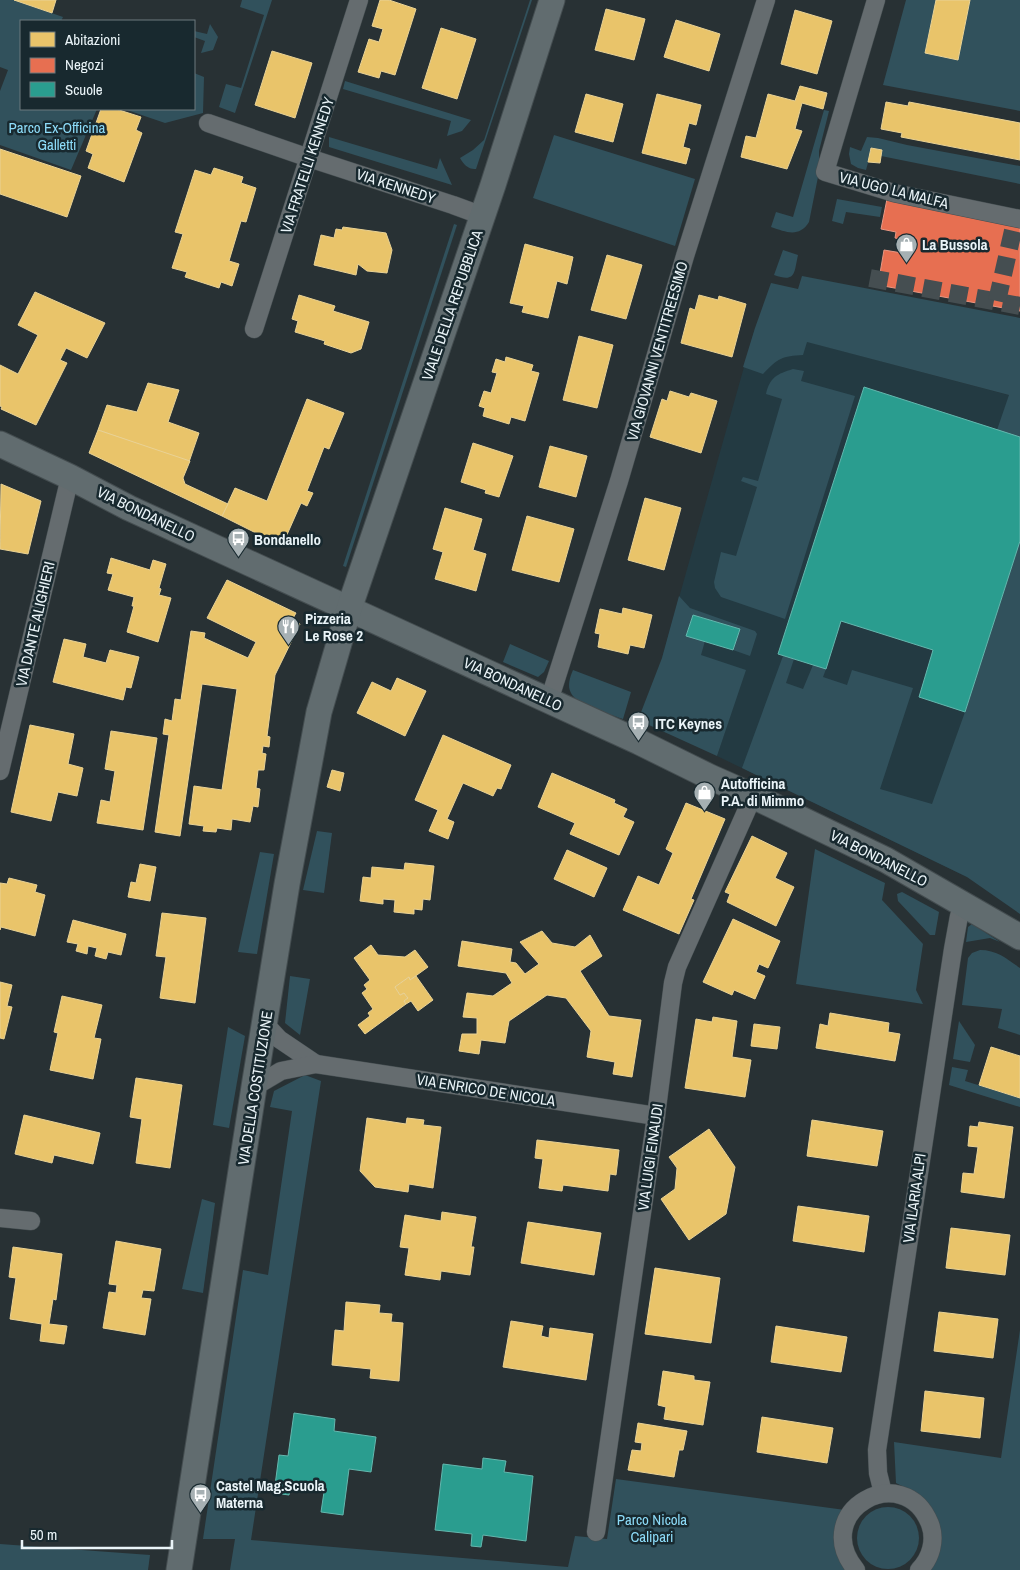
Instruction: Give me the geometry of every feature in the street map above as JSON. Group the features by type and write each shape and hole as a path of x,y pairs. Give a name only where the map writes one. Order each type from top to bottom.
{"street":[{"name":"VIA FRATELLI KENNEDY","path":"254,329 359,0"},
{"name":"VIALE DELLA REPUBBLICA","path":"349,609 483,216 552,0"},
{"name":"VIA GIOVANNI VENTITREESIMO","path":"549,701 619,481 685,256 766,0"},
{"name":"VIA UGO LA MALFA","path":"876,0 825,172 894,193 1020,218"},
{"name":"VIA KENNEDY","path":"208,123 483,216"},
{"name":"VIA BONDANELLO","path":"0,444 70,476 129,508 654,749 886,860 1020,937"},
{"name":"VIA DANTE ALIGHIERI","path":"0,771 70,476"},
{"name":"VIA DELLA COSTITUZIONE","path":"179,1570 287,884 319,712 349,609"},
{"name":"VIA LUIGI EINAUDI","path":"596,1532 656,1116 673,983 677,967 753,796"},
{"name":"VIA ILARIA ALPI","path":"884,1493 878,1473 877,1450 952,949 959,916 967,905"},
{"name":"VIA ENRICO DE NICOLA","path":"265,1024 279,1039 316,1064"},
{"name":"VIA ENRICO DE NICOLA","path":"254,1087 281,1071 316,1064 656,1116"},
{"path":"0,1218 31,1221"},
{"path":"856,1570 848,1560 843,1547 845,1522 860,1503 871,1496 884,1493 900,1495 915,1502 926,1514 932,1530 933,1544 929,1557 919,1570"}],"shaded area":[{"path":"755,328 1020,398 1020,690 967,877 717,756 740,685 662,658"}],"green space":[{"name":"Parco Ex-Officina Galletti","path":"0,0 14,0 63,17 62,20 20,20 20,110 97,110 71,170 0,145 0,91 8,70 0,67"},
{"path":"242,0 272,0 235,113 219,107 226,84 241,88 264,15 240,7"},
{"path":"530,0 532,0 476,169 471,169 460,158 484,140"},
{"path":"906,0 1020,0 1020,111 883,85"},
{"path":"210,24 218,37 213,50 201,53 205,41 195,37 195,31 207,34"},
{"name":"Parco Ex-Officina Galletti","path":"195,73 204,77 203,113 165,123 127,110 195,110"},
{"path":"345,81 471,120 462,131 447,136 451,121 343,89"},
{"path":"824,110 829,111 819,151 819,172 809,222 797,232 787,232 771,227 776,212 793,217"},
{"path":"554,135 695,179 675,246 533,198"},
{"path":"329,137 437,169 440,158 452,185 329,147"},
{"path":"867,137 1020,166 1020,184 881,156 882,150 872,148 866,170 858,168 851,164 850,147 861,151"},
{"path":"837,199 882,207 880,217 846,212 843,224 832,221"},
{"path":"454,224 457,225 346,567 343,566"},
{"path":"783,250 798,255 793,275 786,278 774,275"},
{"path":"802,276 1020,318 1020,437 997,430 1009,395 807,342 803,355 781,359 763,374 743,367 771,283 798,289"},
{"path":"793,369 804,371 801,381 855,396 785,619 721,597 715,588 714,582 721,552 736,556 757,487 741,481 743,477 758,481 782,399 766,394 768,388 775,377"},
{"path":"1020,541 1020,914 967,877 742,768 783,656 794,659 786,683 803,689 813,665 826,669 823,677 847,685 852,670 913,688 880,789 932,804 965,712"},
{"path":"679,596 690,608 755,631 757,634 750,656 733,650 739,629 693,615 686,635 705,641 701,655 746,670 717,756 638,720 662,658"},
{"path":"510,644 549,661 544,672 538,677 503,662"},
{"path":"573,670 631,692 623,719 594,709 574,697 569,684"},
{"path":"317,831 332,833 324,893 303,890"},
{"path":"815,849 885,883 882,900 923,944 916,990 923,1004 796,984"},
{"path":"260,852 274,854 257,954 238,952"},
{"path":"902,892 939,912 935,935 930,935 898,901 897,894"},
{"path":"972,924 1000,942 990,938 966,942 968,927"},
{"path":"980,950 997,953 1020,968 1020,1035 998,1028 1002,1009 962,1005 968,958 972,953"},
{"path":"290,976 310,979 300,1035 285,1023"},
{"path":"959,1021 975,1045 970,1062 953,1059"},
{"path":"228,1027 245,1036 229,1128 213,1125"},
{"path":"952,1067 968,1070 965,1081 1020,1098 1020,1107 949,1085"},
{"name":"Parco Nicola Calipari","path":"305,1075 321,1081 251,1540 568,1567 575,1536 607,1539 616,1479 845,1510 838,1525 836,1540 839,1555 846,1570 230,1570 235,1539 203,1539 243,1270 268,1275 292,1111 270,1107 274,1091"},
{"path":"202,1199 215,1203 203,1293 182,1289"},
{"path":"1020,1330 1020,1570 930,1570 940,1537 936,1516 920,1495 896,1483 894,1442 1001,1458"},
{"path":"882,1507 894,1507 910,1516 917,1526 919,1538 917,1550 910,1560 894,1569 882,1569 871,1564 862,1555 857,1544 857,1532 862,1521 871,1512"},
{"path":"0,1544 150,1555 148,1570 0,1570"}],"building: Abitazioni":[{"path":"14,0 56,0 52,13"},
{"path":"380,0 389,0 416,9 395,75 381,71 379,78 358,72 369,39 379,42 383,29 372,26"},
{"path":"936,0 970,0 958,60 925,53"},
{"path":"606,9 645,19 634,60 595,50"},
{"path":"795,10 832,21 817,74 781,64"},
{"path":"676,20 720,34 709,71 664,57"},
{"path":"441,28 476,39 457,99 422,88"},
{"path":"272,51 312,63 295,118 255,105"},
{"path":"800,86 827,93 823,109 802,103 795,129 802,131 787,169 741,157 746,136 756,138 768,94 795,101"},
{"path":"586,94 623,104 613,142 575,132"},
{"path":"657,94 701,105 696,125 689,123 683,147 690,149 686,164 642,153"},
{"path":"886,102 908,106 909,102 1020,123 1020,160 901,137 902,133 881,129"},
{"path":"101,110 119,110 141,117 136,130 142,133 124,182 88,168 93,154 86,151"},
{"path":"871,148 882,150 880,163 868,162"},
{"path":"0,149 81,176 67,217 0,194"},
{"path":"214,168 243,177 241,183 256,188 246,222 241,221 229,261 239,264 232,286 221,282 219,288 185,277 187,272 172,268 183,234 175,232 195,170 211,175"},
{"path":"343,227 386,233 392,250 387,273 367,271 358,264 356,275 314,265 321,235 334,238 336,229 342,230"},
{"path":"525,244 573,257 567,284 557,281 548,318 522,312 524,306 510,303"},
{"path":"607,255 642,265 626,319 591,310"},
{"path":"35,292 105,323 87,358 66,348 60,360 67,363 36,425 1,409 2,407 0,406 0,365 18,374 38,335 18,325"},
{"path":"299,295 335,306 333,311 369,322 361,349 351,353 324,344 325,341 295,332 298,321 292,319"},
{"path":"699,295 718,300 719,296 746,304 732,357 681,343 690,308 695,310"},
{"path":"579,336 613,345 597,408 563,400"},
{"path":"506,357 533,365 531,371 539,373 525,421 511,417 509,424 483,416 485,408 479,406 484,391 491,393 497,373 492,372 496,359 505,362"},
{"path":"148,383 179,390 168,422 199,433 189,462 98,430 107,405 137,412"},
{"path":"670,391 689,397 691,393 717,401 701,453 650,437 662,399 667,401"},
{"path":"307,399 344,413 329,449 324,447 307,491 313,493 307,506 301,503 282,546 222,516 235,488 267,501"},
{"path":"98,430 190,461 183,478 185,484 228,504 222,516 89,453"},
{"path":"473,443 513,456 499,497 485,493 486,490 461,482"},
{"path":"550,446 587,456 576,497 539,487"},
{"path":"1,484 41,501 28,554 0,549"},
{"path":"645,498 681,508 664,570 628,560"},
{"path":"445,508 482,519 473,550 486,554 476,591 435,579 443,552 433,549"},
{"path":"527,516 574,529 559,582 512,570"},
{"path":"111,558 150,570 153,560 166,564 159,588 161,589 159,595 171,598 158,642 127,632 134,606 132,606 134,597 108,590 113,574 107,573"},
{"path":"227,580 296,613 292,620 300,624 275,675 267,736 270,737 269,747 263,746 262,753 266,754 264,770 258,770 256,788 260,789 258,807 253,806 250,822 232,819 231,830 217,828 216,832 203,831 204,826 189,824 194,786 222,790 237,689 202,684 180,836 155,832 169,735 163,734 165,719 172,721 175,699 181,700 191,631 205,633 204,638 248,658 256,642 207,618"},
{"path":"623,608 652,615 644,648 630,645 628,654 598,647 600,634 595,633 600,609 622,614"},
{"path":"64,639 86,644 83,657 106,663 110,650 139,657 131,688 126,687 123,700 53,682"},
{"path":"397,678 426,691 405,736 357,713 372,682 391,691"},
{"path":"30,725 74,734 68,764 83,768 77,796 58,792 51,821 11,812"},
{"path":"111,731 157,738 143,830 97,823 101,800 110,802 115,771 105,769"},
{"path":"443,735 511,765 501,789 497,788 493,796 463,783 447,819 454,822 448,839 429,831 438,810 415,800"},
{"path":"332,770 344,773 340,791 327,787"},
{"path":"552,773 615,800 614,803 627,809 623,817 634,822 619,855 570,834 575,823 538,807"},
{"path":"686,803 725,819 691,899 694,900 679,934 623,910 638,876 659,885 673,853 666,849"},
{"path":"752,836 787,853 775,878 794,887 776,926 727,902 730,894 725,892"},
{"path":"567,850 607,868 594,897 554,879"},
{"path":"405,863 434,866 430,900 423,899 422,910 414,909 414,914 394,912 395,900 383,899 383,904 360,901 363,877 371,878 372,867 404,870"},
{"path":"140,864 156,867 150,901 128,897 131,882 136,883"},
{"path":"9,878 37,885 35,892 45,895 35,936 1,927 0,930 0,883 7,884"},
{"path":"162,913 206,918 195,1003 160,998 166,957 156,956"},
{"path":"733,919 780,941 768,968 759,964 756,972 765,976 755,999 734,990 732,995 703,982"},
{"path":"73,920 126,934 121,955 108,952 106,959 95,956 97,948 88,946 87,954 76,951 78,944 67,942"},
{"path":"542,931 552,943 575,947 590,935 602,956 580,971 609,1016 641,1020 632,1077 613,1074 615,1062 587,1057 591,1031 566,998 547,995 509,1021 505,1043 481,1040 479,1054 459,1051 462,1034 477,1034 477,1018 463,1017 467,993 493,996 512,983 506,973 458,966 462,941 512,949 510,962 516,963 525,974 539,964 520,942"},
{"path":"371,945 378,955 405,957 415,950 428,967 410,980 409,977 395,987 400,995 404,993 408,998 404,1001 406,1004 365,1034 358,1025 370,1016 368,1013 373,1009 362,993 367,989 364,985 370,980 354,958"},
{"path":"416,976 433,1000 418,1011 411,1001 406,1004 404,1001 408,998 404,993 400,995 395,987 409,977 410,980"},
{"path":"0,982 12,985 7,1006 12,1007 4,1039 0,1038"},
{"path":"62,996 102,1005 94,1038 101,1039 93,1079 50,1070 58,1033 54,1032"},
{"path":"830,1013 889,1023 888,1032 900,1034 895,1061 816,1048 820,1024 828,1026"},
{"path":"713,1017 737,1021 732,1057 751,1060 745,1097 685,1088 696,1019 712,1022"},
{"path":"754,1024 780,1027 777,1049 751,1046"},
{"path":"991,1047 1020,1056 1020,1098 979,1085"},
{"path":"136,1078 182,1085 170,1168 136,1163 142,1119 130,1117"},
{"path":"24,1115 100,1133 93,1164 54,1155 52,1163 15,1154"},
{"path":"367,1118 406,1124 407,1118 424,1120 423,1125 441,1127 433,1188 409,1184 408,1192 375,1187 360,1171"},
{"path":"812,1120 883,1131 877,1166 807,1156"},
{"path":"979,1122 1013,1127 1004,1198 961,1192 963,1173 974,1174 978,1147 968,1146 970,1126 978,1127"},
{"path":"709,1129 735,1167 726,1214 689,1240 661,1199 675,1189 677,1168 669,1157"},
{"path":"537,1140 619,1150 616,1175 610,1174 608,1191 563,1185 562,1191 539,1188 543,1159 535,1158"},
{"path":"798,1206 869,1216 864,1252 793,1241"},
{"path":"442,1212 476,1217 471,1247 474,1247 470,1275 441,1271 440,1280 405,1275 409,1248 400,1247 405,1215 441,1221"},
{"path":"528,1222 601,1233 594,1275 521,1263"},
{"path":"951,1228 1010,1235 1005,1275 946,1268"},
{"path":"116,1241 161,1249 154,1291 143,1290 141,1298 151,1299 145,1335 103,1328 109,1292 116,1293 117,1285 109,1284"},
{"path":"13,1247 62,1254 56,1300 53,1299 49,1324 67,1326 64,1344 40,1341 42,1324 10,1319 16,1278 9,1277"},
{"path":"655,1268 720,1278 711,1343 645,1334"},
{"path":"346,1302 380,1305 379,1313 392,1314 391,1322 403,1323 399,1381 370,1378 371,1369 332,1365 335,1330 344,1331"},
{"path":"939,1312 998,1319 993,1358 934,1351"},
{"path":"511,1321 543,1326 541,1336 549,1338 550,1328 593,1334 586,1380 503,1367"},
{"path":"776,1326 847,1337 841,1372 771,1362"},
{"path":"663,1371 694,1376 694,1380 710,1382 703,1425 664,1419 666,1407 658,1405"},
{"path":"925,1391 984,1398 980,1438 921,1431"},
{"path":"762,1417 833,1428 827,1463 757,1452"},
{"path":"638,1423 687,1431 683,1450 679,1450 674,1477 628,1470 632,1450 641,1451 642,1443 635,1442"}],"building: Negozi":[{"path":"887,199 1020,223 1020,311 878,285 884,250 902,253 905,240 895,238 896,232 881,229"}],"building: Scuole":[{"path":"864,387 1020,437 1020,541 965,712 919,697 933,650 841,621 826,669 778,654"},
{"path":"693,615 740,629 733,650 686,636"},
{"path":"294,1413 335,1419 334,1431 376,1437 371,1472 349,1469 343,1515 321,1512 324,1492 290,1488 289,1495 274,1493 279,1455 288,1456"},
{"path":"483,1458 506,1461 504,1472 533,1476 526,1541 483,1535 481,1547 471,1546 472,1534 435,1530 443,1464 482,1469"}],"tunnel":[{"path":"997,301 1015,222"},
{"path":"870,278 1020,306"}],"place":[{"name":"La Bussola","path":"906,263"},
{"name":"Bondanello","path":"238,558"},
{"name":"Pizzeria Le Rose 2","path":"289,646"},
{"name":"ITC Keynes","path":"639,742"},
{"name":"Autofficina P.A. di Mimmo","path":"705,811"},
{"name":"Castel Mag.Scuola Materna","path":"200,1513"}]}
